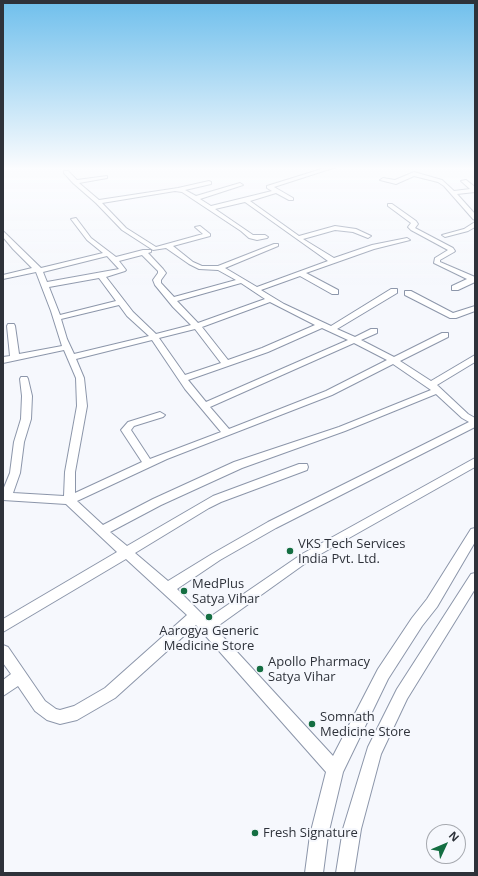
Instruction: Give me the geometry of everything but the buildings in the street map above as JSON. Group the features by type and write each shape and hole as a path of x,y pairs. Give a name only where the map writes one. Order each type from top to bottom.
{"street":[{"path":"104,208 124,229 155,249"},
{"path":"210,208 251,237 265,237"},
{"path":"257,208 333,261"},
{"path":"394,208 415,223 411,227 451,249 452,251 437,259 438,263 474,279"},
{"path":"466,208 475,218"},
{"path":"45,285 122,271 122,268 108,254 89,239 74,219"},
{"path":"445,235 466,230 475,224"},
{"path":"114,260 208,235 198,226"},
{"path":"298,238 335,228 354,230 368,236"},
{"path":"3,233 12,249 38,270 80,378 82,406 70,472 69,500 102,531 168,588 196,616 335,770"},
{"path":"255,290 372,248 407,240"},
{"path":"219,268 276,245"},
{"path":"168,246 188,261 201,268 219,268 230,272 270,300 393,360 435,387 465,416 475,422"},
{"path":"143,252 161,270 161,276 157,280 158,283 197,326 226,364"},
{"path":"3,277 108,254"},
{"path":"300,273 335,292"},
{"path":"101,275 130,314 154,336 188,387 227,433"},
{"path":"455,288 474,279"},
{"path":"172,300 242,281"},
{"path":"331,329 394,291"},
{"path":"408,293 453,316 475,308"},
{"path":"3,360 70,352 154,336 197,326 270,300"},
{"path":"57,318 122,302"},
{"path":"183,379 265,350 282,341 322,325"},
{"path":"11,326 15,358"},
{"path":"205,406 374,332"},
{"path":"24,379 27,396 26,419 19,442 15,473 4,496 69,500 148,464 329,393 445,335"},
{"path":"102,531 157,502 238,465 342,429 407,404 435,387 475,358"},
{"path":"148,464 126,430 131,424 160,415"},
{"path":"168,588 216,557 272,525 410,457 475,422"},
{"path":"206,627 306,557 475,462"},
{"path":"3,626 127,553 194,511 217,499 303,467"},
{"path":"314,873 319,835 335,770 383,674 417,622 432,603 475,532"},
{"path":"345,873 352,829 374,753 402,694 475,578"},
{"path":"3,650 40,706 52,715 60,717 77,713 110,693 196,616"},
{"path":"3,689 20,676"}],"place":[{"name":"VKS Tech Services India Pvt. Ltd.","path":"290,551"},
{"name":"MedPlus Satya Vihar","path":"184,591"},
{"name":"Aarogya Generic Medicine Store","path":"209,617"},
{"name":"Apollo Pharmacy Satya Vihar","path":"260,669"},
{"name":"Somnath Medicine Store","path":"312,724"},
{"name":"Fresh Signature","path":"255,833"}]}
